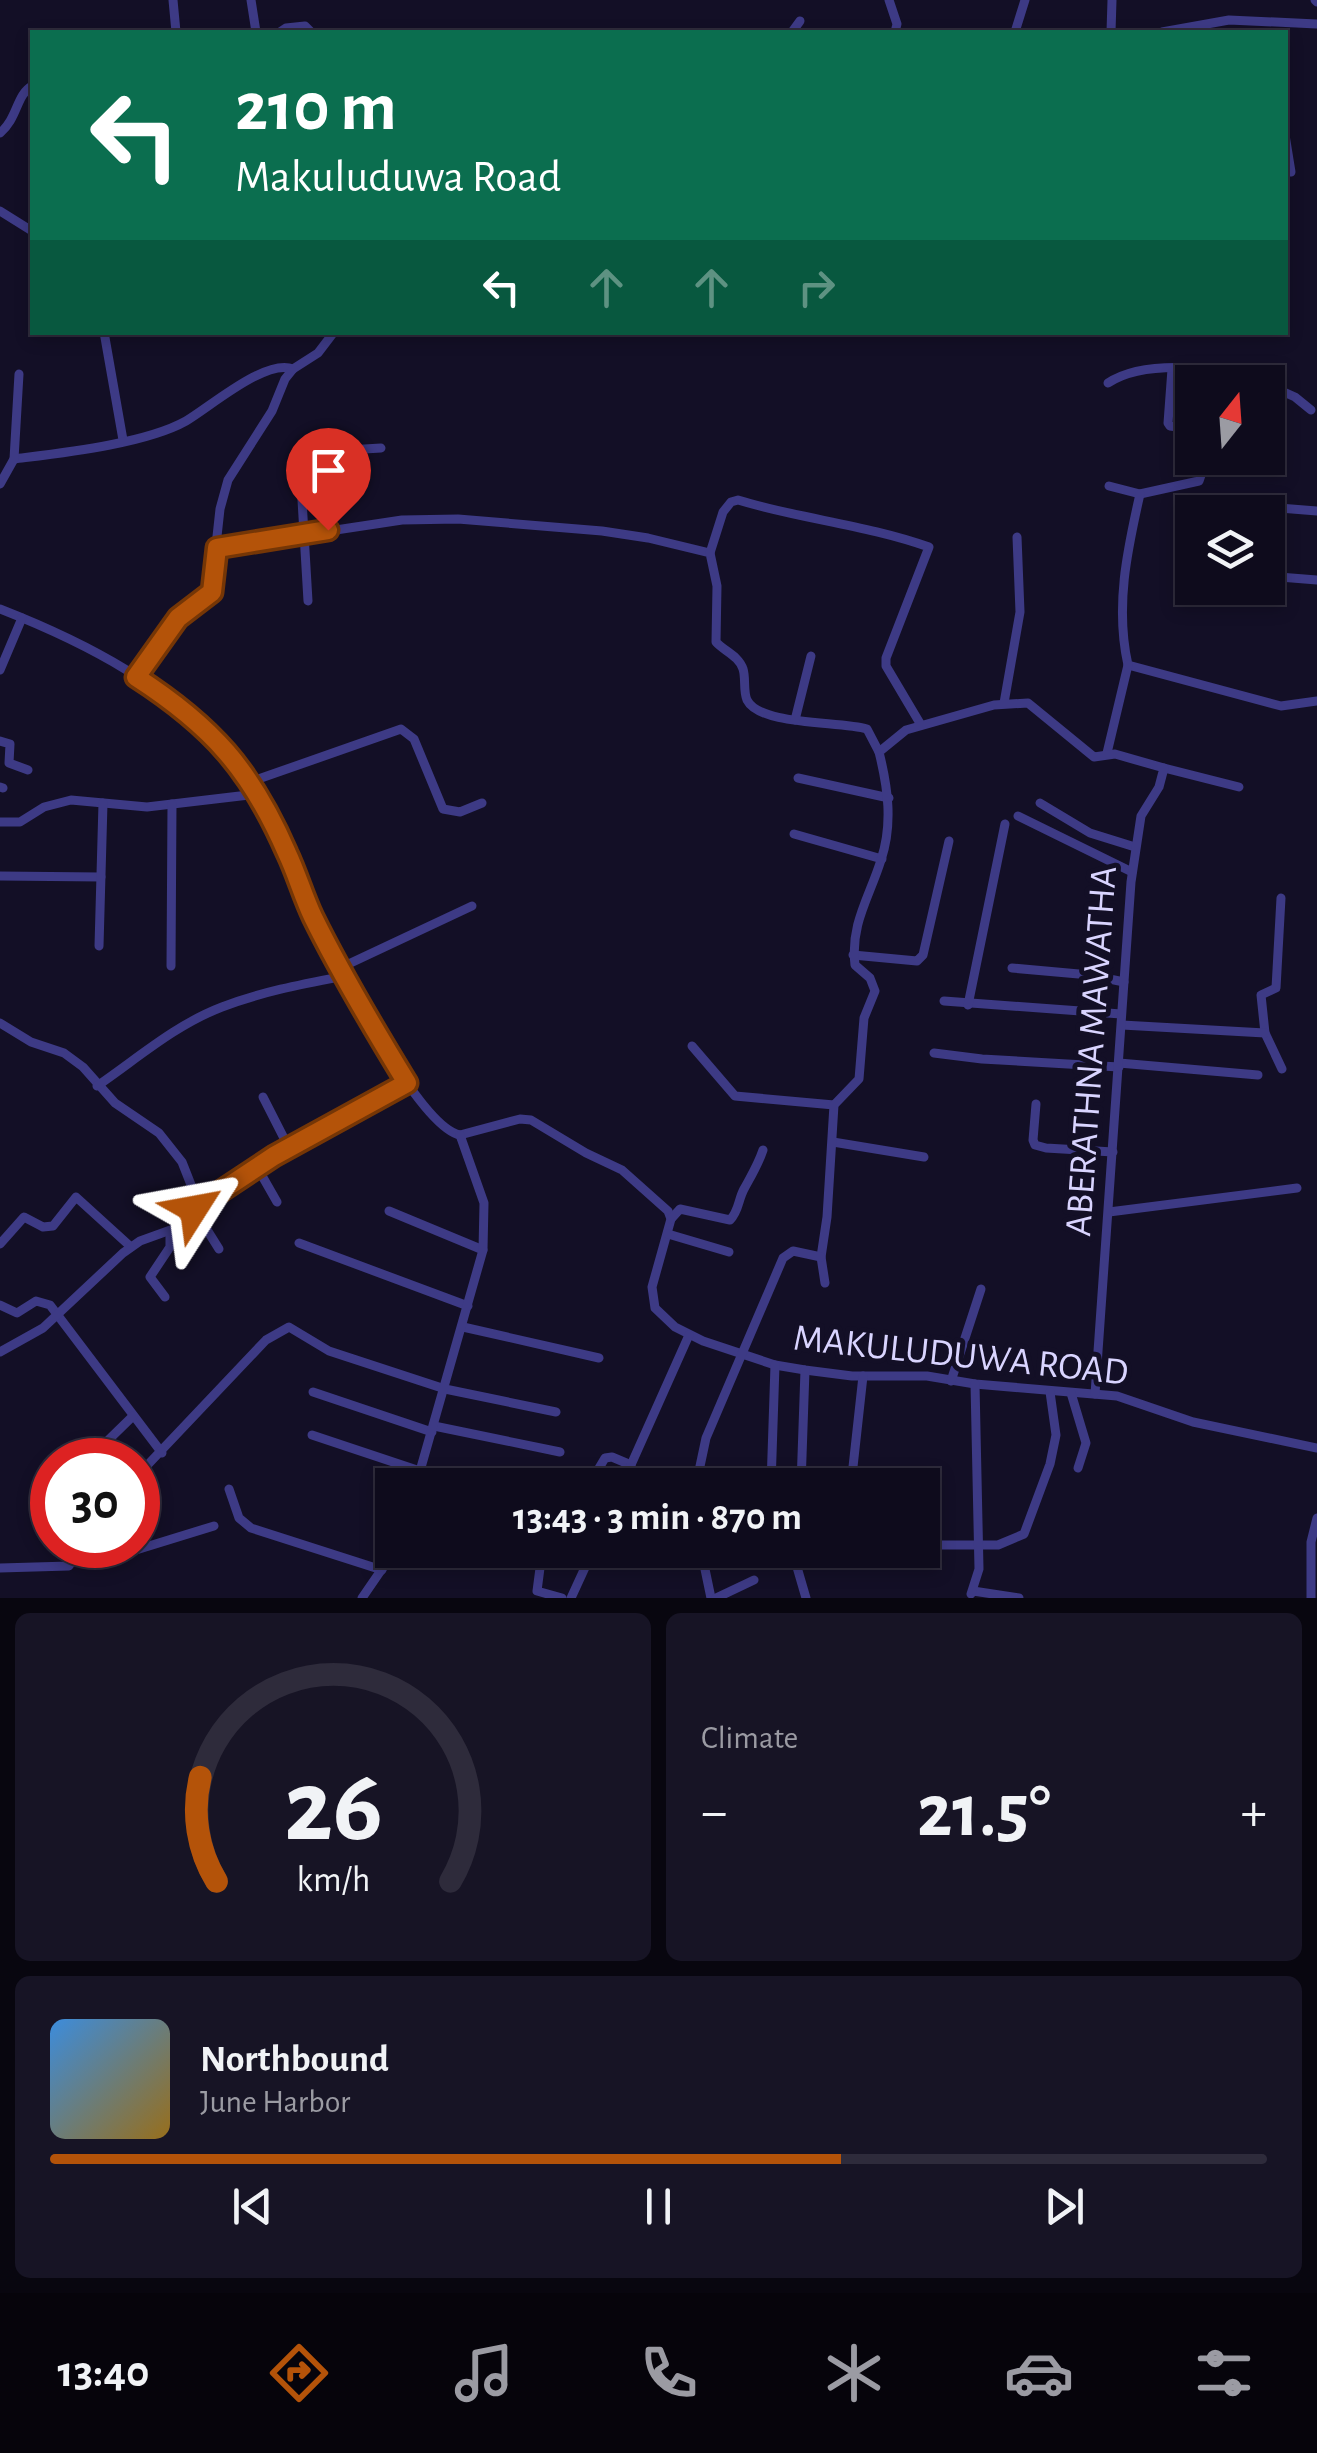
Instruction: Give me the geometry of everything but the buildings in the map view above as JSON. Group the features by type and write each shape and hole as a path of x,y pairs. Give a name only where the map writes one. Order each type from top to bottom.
{"street":[{"path":"173,0 176,30"},
{"path":"251,0 256,30"},
{"path":"889,0 895,30"},
{"path":"1015,30 1024,0"},
{"path":"1110,30 1112,0"},
{"path":"1229,20 1232,30"},
{"path":"1173,30 1229,20 1317,24"},
{"path":"1268,20 1270,30"},
{"path":"793,30 800,21"},
{"path":"283,30 305,26 308,30"},
{"path":"0,133 16,116 22,95 30,88"},
{"path":"1288,158 1290,172"},
{"path":"0,211 30,230"},
{"path":"105,335 123,440"},
{"path":"136,677 178,618 212,592 222,499 228,480 293,369 318,353 332,335"},
{"path":"14,459 80,450 168,430 262,372 284,365 293,369"},
{"path":"1108,383 1143,368 1175,369"},
{"path":"1172,369 1168,423 1175,427"},
{"path":"0,484 14,459 19,374"},
{"path":"1285,393 1311,410"},
{"path":"308,601 306,533 299,489 328,453 337,449 381,448"},
{"path":"1109,486 1140,494 1199,482 1201,475"},
{"path":"1111,754 1128,665 1122,637 1124,564 1140,494"},
{"path":"825,1283 821,1256 834,1105 859,1079 864,1018 875,991 870,978 854,965 854,955 861,906 882,858 889,798 879,752 867,729 848,723 796,720 756,710 746,699 743,669 738,660 718,645 716,586 710,553 723,512 731,502 738,500 794,517 840,523 929,547 886,658 886,666 922,726"},
{"path":"1285,508 1317,511"},
{"path":"217,548 402,520 458,519 602,531 710,553"},
{"path":"1004,703 1020,612 1017,537"},
{"path":"1285,577 1317,580"},
{"path":"0,609 71,639 193,716 250,782 342,972 407,1083 438,1124 460,1135 520,1119 538,1122 586,1153 613,1164 668,1211 671,1219 680,1209 730,1220 737,1213 743,1190 756,1172 763,1150"},
{"path":"0,670 22,618"},
{"path":"796,720 811,656"},
{"path":"1128,665 1281,706 1317,700"},
{"path":"879,752 906,730 1004,703 1028,703 1094,757 1111,754 1238,787"},
{"path":"250,782 402,728 414,739 443,810 460,812 482,803"},
{"path":"0,741 10,744 9,763 28,770"},
{"name":"ABERATHNA MAWATHA","path":"1095,1394 1132,872 1141,816 1159,787 1164,768"},
{"path":"798,778 889,798"},
{"path":"0,822 20,822 44,807 71,800 147,807 257,794"},
{"path":"99,946 103,803"},
{"path":"1040,803 1090,833 1135,847"},
{"path":"171,966 172,804"},
{"path":"1018,816 1132,872"},
{"path":"968,1005 1005,824"},
{"path":"794,834 882,858"},
{"path":"854,955 917,961 924,954 949,840"},
{"path":"0,876 100,877"},
{"path":"1281,898 1276,988 1261,995 1265,1033 1282,1070"},
{"path":"97,1086 148,1047 220,1008 342,972 472,906"},
{"path":"1012,968 1124,982"},
{"path":"944,1001 1121,1014"},
{"path":"0,1023 31,1042 64,1052 84,1067 97,1086 158,1133 182,1162 196,1207 220,1249"},
{"path":"1122,1026 1265,1033"},
{"path":"692,1046 735,1096 834,1105"},
{"path":"934,1053 982,1060 1258,1075"},
{"path":"0,1352 43,1328 131,1247 170,1231 196,1207 257,1167 407,1083"},
{"path":"263,1097 289,1148"},
{"path":"1036,1104 1036,1144 1113,1152"},
{"path":"421,1468 483,1250 484,1202 460,1135"},
{"path":"832,1142 924,1157"},
{"path":"257,1167 277,1202"},
{"path":"1109,1212 1296,1188"},
{"path":"0,1244 24,1217 43,1228 53,1226 76,1197 131,1247"},
{"path":"389,1211 483,1250"},
{"name":"MAKULUDUWA ROAD","path":"671,1219 651,1298 662,1318 689,1336 775,1365 805,1370 863,1376 927,1376 1135,1400 1192,1422 1317,1448"},
{"path":"165,1297 150,1278 170,1247 170,1231"},
{"path":"668,1234 729,1252"},
{"path":"299,1242 468,1306"},
{"path":"700,1468 706,1438 786,1253 801,1251 821,1256"},
{"path":"951,1381 981,1289"},
{"path":"0,1305 17,1314 42,1301 50,1304 162,1453 266,1340 290,1327 329,1350 445,1389 556,1412"},
{"path":"463,1327 599,1358"},
{"path":"630,1468 689,1336"},
{"path":"772,1468 775,1365"},
{"path":"802,1468 805,1370"},
{"path":"853,1468 863,1376"},
{"path":"975,1384 980,1569 972,1592 1019,1598"},
{"path":"313,1392 433,1429 560,1452"},
{"path":"940,1545 998,1544 1026,1532 1056,1435 1050,1392"},
{"path":"1070,1393 1086,1443 1078,1468"},
{"path":"111,1438 133,1416"},
{"path":"312,1436 411,1468"},
{"path":"599,1468 605,1458 612,1457 631,1465"},
{"path":"229,1489 239,1518 252,1528 382,1570 362,1598"},
{"path":"1311,1598 1311,1542 1317,1518"},
{"path":"160,1543 214,1526"},
{"path":"0,1568 30,1567"},
{"path":"540,1568 537,1590 562,1598"},
{"path":"572,1598 585,1568"},
{"path":"706,1568 713,1598 754,1580"},
{"path":"797,1568 806,1598"}],"route":[{"path":"194,1209 274,1156 407,1083 344,976 311,912 288,853 250,782 193,716 136,677 184,611 212,592 217,548 328,530"}]}
